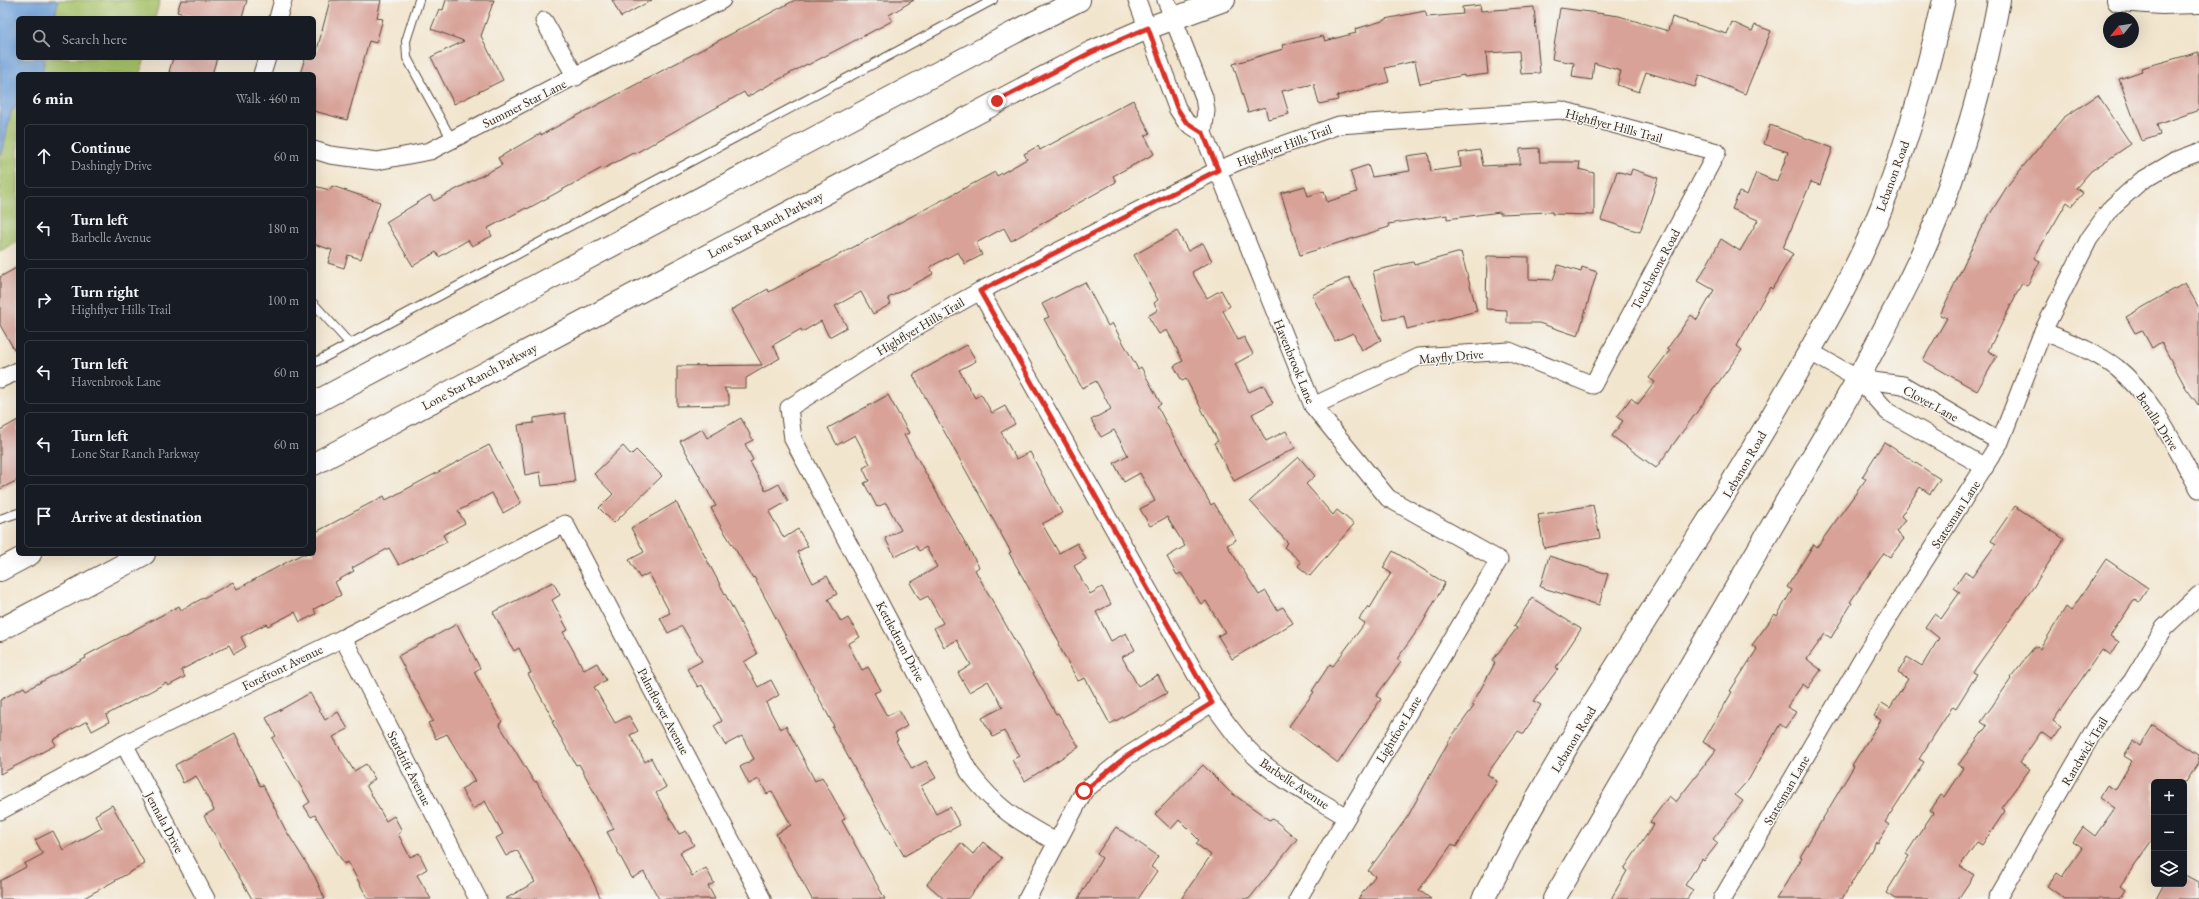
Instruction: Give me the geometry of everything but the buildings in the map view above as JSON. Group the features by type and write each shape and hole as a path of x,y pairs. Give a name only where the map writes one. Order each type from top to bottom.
{"main road":[{"path":"316,402 1015,32 1079,0"},
{"name":"Lone Star Ranch Parkway","path":"316,463 990,104 1092,52 1148,28 1169,10 1224,0"},
{"name":"Lebanon Road","path":"1483,899 1536,800 1624,654 1733,484 1850,276 1870,236 1890,187 1916,106 1944,0"},
{"path":"1554,899 1858,379 1896,307 1941,208 1977,96 1993,36 1999,0"},
{"path":"2118,0 2162,3 2199,2"},
{"path":"0,570 26,556"},
{"path":"0,630 140,556"}],"street":[{"path":"279,16 283,0"},
{"path":"1137,0 1177,108 1186,122 1203,133"},
{"name":"Summer Star Lane","path":"316,151 330,155 377,161 430,151 576,77 716,2"},
{"name":"Havenbrook Lane","path":"1169,10 1204,97 1206,111 1203,133 1313,406 1388,498 1499,560"},
{"path":"544,21 576,77"},
{"path":"263,72 266,60"},
{"name":"Highflyer Hills Trail","path":"788,408 920,324 980,291 1218,170 1249,157 1339,125 1561,110 1717,152"},
{"name":"Touchstone Road","path":"1593,385 1717,152"},
{"name":"Statesman Lane","path":"1722,899 1866,653 2000,442 2043,331 2089,239 2112,207 2126,194 2157,170 2199,152"},
{"name":"Barbelle Avenue","path":"980,291 1212,703 1237,737 1256,758 1280,776 1346,817"},
{"name":"Benalla Drive","path":"2043,331 2094,354 2116,368 2133,383 2156,413 2199,489"},
{"name":"Mayfly Drive","path":"1313,406 1418,356 1509,351 1593,385"},
{"name":"Clover Lane","path":"1809,351 1858,379 1888,412 1985,466"},
{"path":"0,379 16,372"},
{"name":"Clover Lane","path":"1858,379 1903,385 2000,442"},
{"name":"Kettledrum Drive","path":"788,408 793,439 970,772 984,792 1002,810 1056,842"},
{"name":"Forefront Avenue","path":"0,811 124,744 343,638 565,524"},
{"name":"Palmflower Avenue","path":"565,524 762,899"},
{"name":"Lightfoot Lane","path":"1298,899 1499,560"},
{"name":"Randwick Trail","path":"1998,899 2098,724 2132,681 2164,628 2199,595"},
{"name":"Stardrift Avenue","path":"343,638 478,899"},
{"path":"1027,899 1084,791 1127,756 1212,703"},
{"name":"Jennala Drive","path":"124,744 206,899"}],"lane":[{"path":"418,0 406,41 407,58 452,140"},
{"path":"316,362 993,0"},
{"path":"316,306 350,344"},
{"path":"0,519 16,514"}],"green space":[{"path":"0,0 160,0 156,16 16,16 16,60 144,60 141,72 16,72 16,243 0,251"}],"water":[{"path":"0,0 58,0 55,16 16,16 16,60 45,60 42,72 16,72 16,107 11,112 2,154 0,156"}],"route":[{"path":"997,101 1092,52 1148,28 1177,108 1186,122 1203,133 1218,170 980,291 1212,703 1127,756 1084,791"}]}
